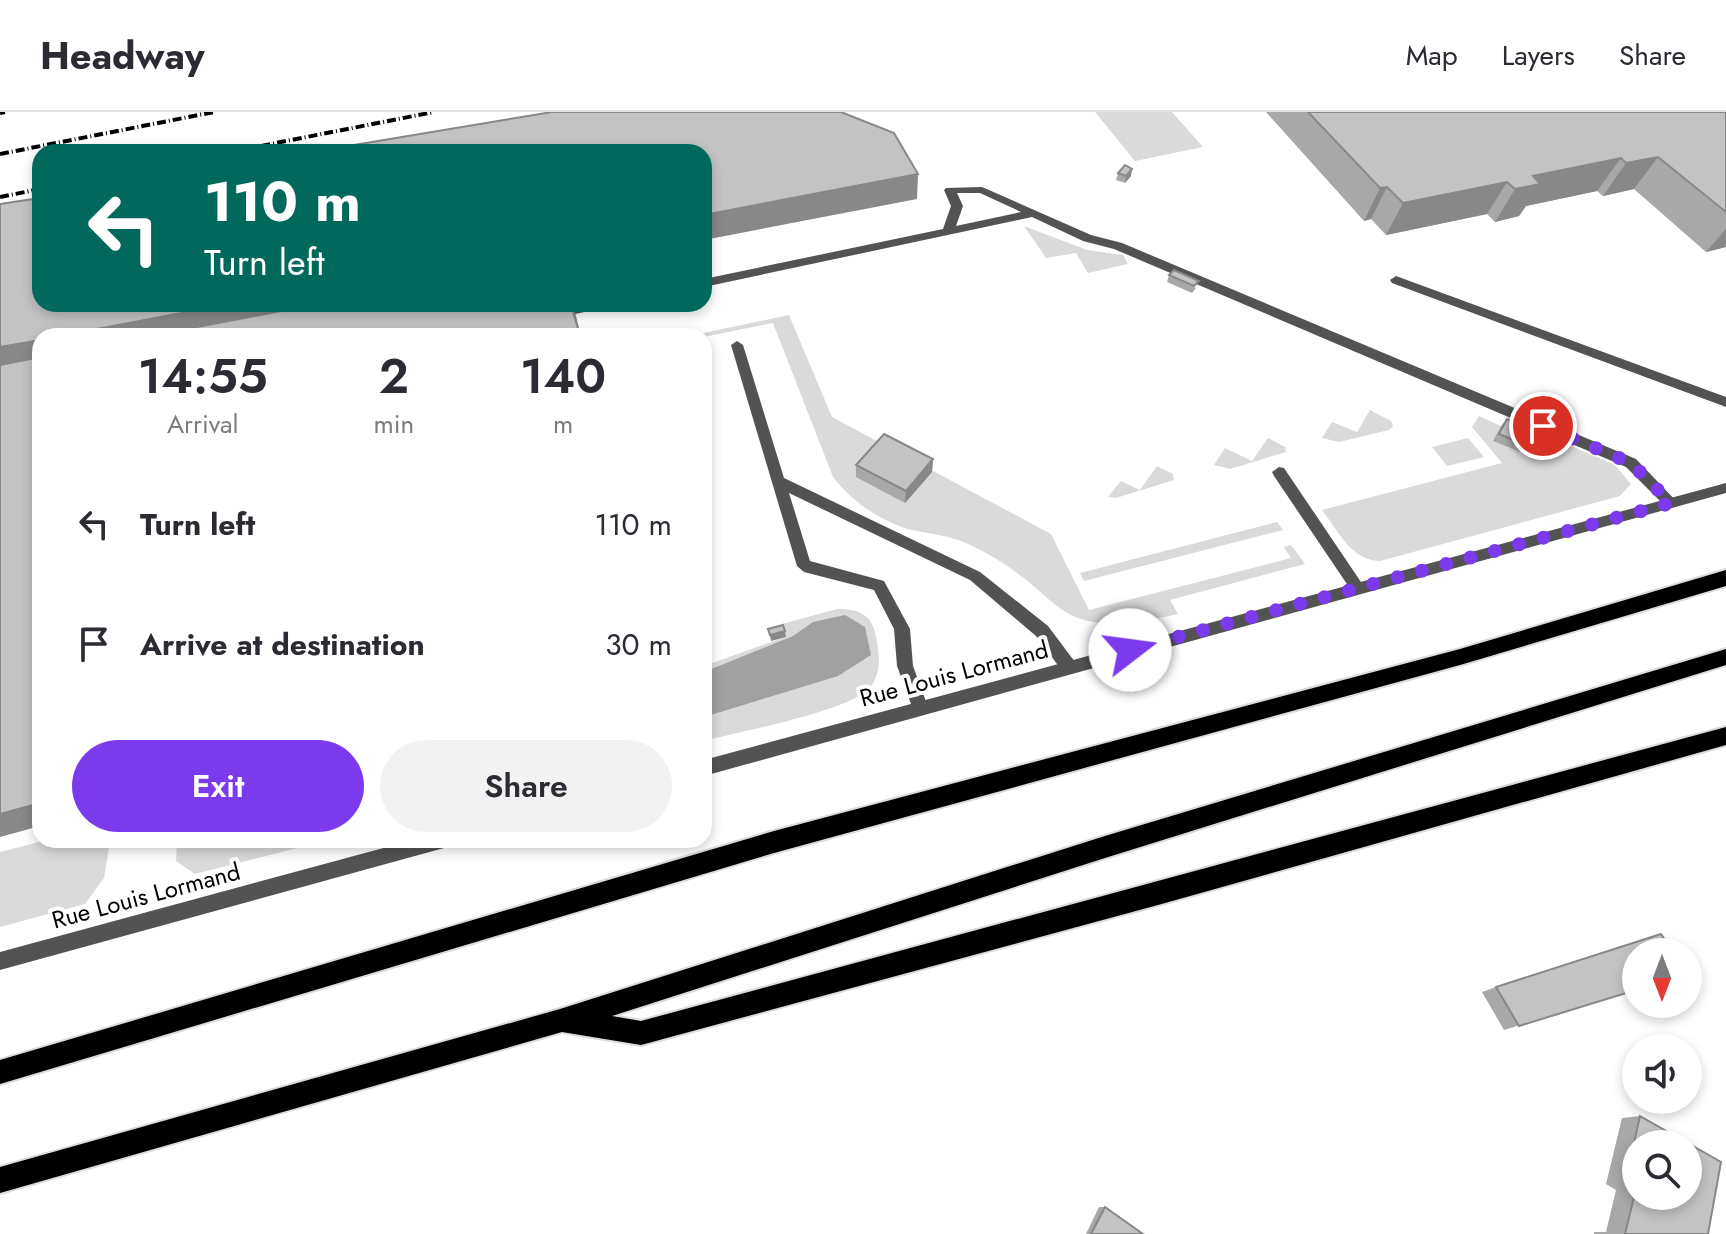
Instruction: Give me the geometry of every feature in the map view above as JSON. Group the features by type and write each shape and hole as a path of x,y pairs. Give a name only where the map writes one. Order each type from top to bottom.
{"main road":[{"path":"0,1072 774,842 1460,657 1726,578"},
{"path":"0,1180 560,1021 1105,847 1726,657"},
{"path":"560,1021 641,1033 1158,894 1726,736"}],"street":[{"path":"948,231 957,206 950,190 982,190 1087,238 1118,246 1631,463 1671,503"},
{"path":"712,280 1031,214"},
{"path":"1396,280 1726,402"},
{"path":"737,345 804,566 879,585 902,629 905,666 920,707"},
{"path":"1279,472 1358,589"},
{"path":"779,482 975,576 1042,631 1069,667"},
{"name":"Rue Louis Lormand","path":"712,766 1726,488"},
{"name":"Rue Louis Lormand","path":"0,961 415,848"}],"shaded area":[{"path":"1095,112 1172,112 1203,147 1135,161"},
{"path":"1024,226 1087,250 1123,255 1128,264 1088,273 1076,253 1046,258"},
{"path":"789,315 832,417 1051,534 1089,610 1291,558 1284,547 1291,545 1305,564 1170,600 1178,614 1117,624 1081,619 1056,605 1029,582 982,551 953,539 908,529 866,509 833,477 773,323 712,335 712,331"},
{"path":"1370,410 1391,421 1393,426 1389,430 1339,442 1322,438 1332,422 1357,432"},
{"path":"1479,416 1501,426 1494,441 1520,452 1523,428 1529,428 1615,465 1631,484 1620,496 1380,561 1361,556 1353,550 1322,510 1502,463 1472,427"},
{"path":"1268,438 1285,447 1286,452 1230,469 1214,465 1225,448 1252,461"},
{"path":"1468,438 1484,457 1447,466 1432,447"},
{"path":"1157,466 1173,474 1174,480 1116,498 1108,497 1121,481 1140,490"},
{"path":"1277,522 1283,530 1084,581 1080,573"},
{"path":"837,609 863,614 871,623 876,637 879,661 872,685 862,694 821,711 712,739 712,663 785,637 782,624"},
{"path":"845,615 865,627 871,655 838,676 712,715 712,669 793,636 813,622"},
{"path":"32,844 32,848 109,848 104,878 85,904 0,927 0,852"},
{"path":"177,848 297,848 195,874 176,861"}],"building":[{"path":"552,112 841,112 894,133 918,174 712,213 712,144 360,144"},
{"path":"1308,112 1726,112 1726,212 1658,157 1626,163 1621,158 1533,176 1540,184 1515,189 1507,182 1403,203 1387,187 1380,188"},
{"path":"1125,165 1132,169 1126,176 1118,173"},
{"path":"32,199 32,312 187,312 102,328 32,328 32,341 0,347 0,204"},
{"path":"1174,270 1199,281 1194,286 1169,275"},
{"path":"276,312 573,312 578,328 192,328"},
{"path":"32,359 32,805 0,814 0,365"},
{"path":"1507,419 1532,430 1525,445 1499,434"},
{"path":"884,434 933,459 906,491 856,465"},
{"path":"783,625 785,631 770,635 768,629"},
{"path":"1622,947 1622,994 1519,1026 1496,987"},
{"path":"1640,1116 1665,1130 1637,1130"},
{"path":"1702,1151 1721,1162 1708,1234 1625,1234 1631,1210 1702,1210"},
{"path":"1105,1207 1143,1234 1091,1234"}],"railway":[{"path":"0,113 5,112"},
{"path":"51,144 214,112"},
{"path":"271,144 434,112"},
{"path":"0,154 32,148"},
{"path":"0,197 32,191"}],"route":[{"path":"1130,650 1671,503 1631,463 1543,426"}]}
